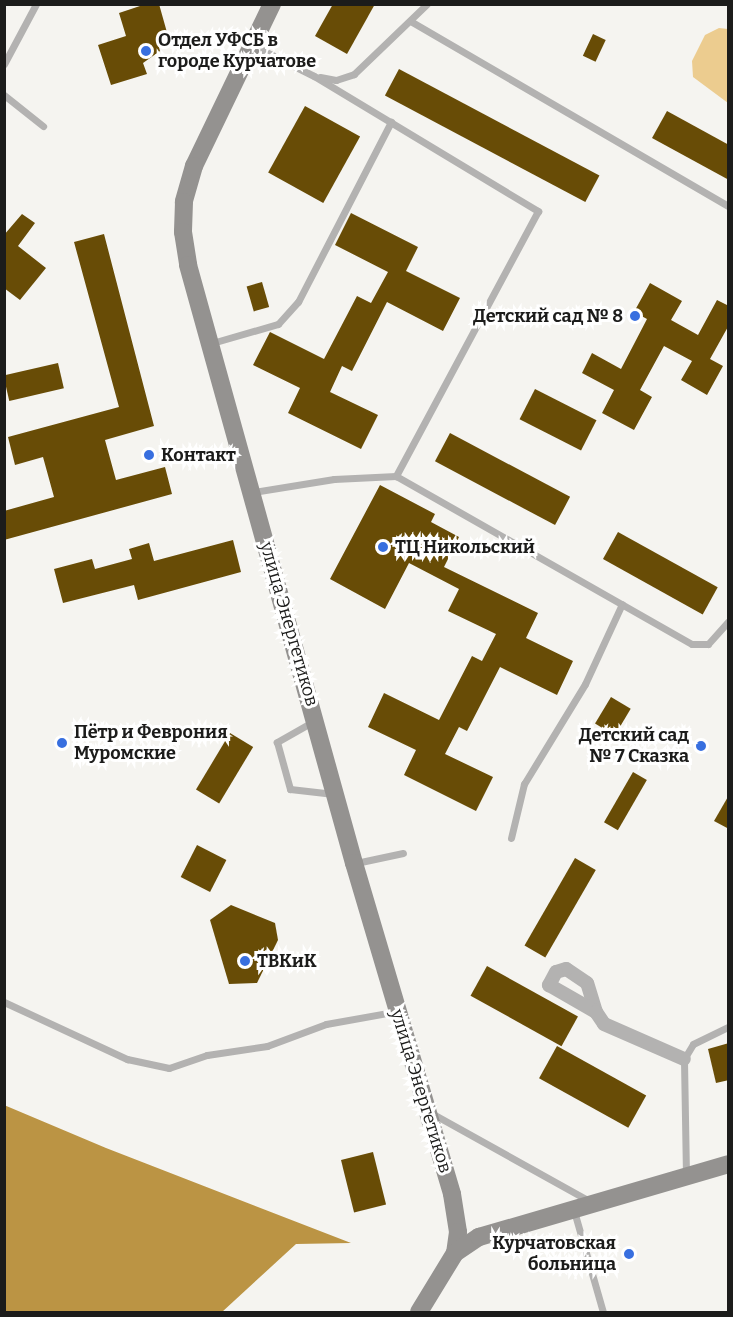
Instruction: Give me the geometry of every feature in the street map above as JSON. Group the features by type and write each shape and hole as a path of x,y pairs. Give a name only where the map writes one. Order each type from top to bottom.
{"main road":[{"name":"улица Энергетиков","path":"272,4 254,46 194,166 184,202 188,265 316,719 354,863 452,1194 458,1232 455,1253"},
{"path":"419,1312 455,1253 479,1237 729,1164"}],"street":[{"path":"596,1012 604,1024 684,1059"}],"lane":[{"path":"4,64 36,4"},
{"path":"314,76 336,80 354,74 412,22 427,4"},
{"path":"412,22 729,206"},
{"path":"254,46 314,76 538,211 396,476"},
{"path":"4,95 43,126"},
{"path":"210,344 278,324 298,302 391,122"},
{"path":"251,493 334,478 396,476 692,644 708,644 718,638 729,622"},
{"path":"511,838 524,784 585,684 622,604"},
{"path":"316,719 277,742 290,789 336,795"},
{"path":"354,863 403,853"},
{"path":"4,1002 127,1059 169,1068 207,1055 267,1046 326,1024 398,1011"},
{"path":"686,1175 684,1059 693,1044 729,1027"},
{"path":"426,1110 593,1203"},
{"path":"573,1209 603,1312"}],"shaded area":[{"path":"719,28 728,29 728,103 693,77 692,61 705,35"},
{"path":"4,1105 106,1148 351,1243 296,1244 222,1312 5,1312"}],"building":[{"path":"146,4 159,4 168,36 157,40 160,51 143,63 147,74 111,85 98,45 126,36 119,13"},
{"path":"333,4 375,4 347,54 315,36"},
{"path":"593,34 606,40 596,62 583,56"},
{"path":"399,69 599,176 585,202 385,95"},
{"path":"305,106 360,137 323,203 268,172"},
{"path":"667,111 729,145 729,180 652,138"},
{"path":"351,213 418,247 406,271 460,298 443,331 387,302 352,371 342,366 330,392 378,415 361,449 288,413 300,388 253,365 270,332 324,359 357,296 371,303 388,272 335,245"},
{"path":"22,214 35,223 18,246 46,268 20,300 4,288 4,235"},
{"path":"104,234 154,426 105,440 116,480 165,467 172,494 4,540 4,511 54,497 43,457 15,465 8,437 119,407 74,242"},
{"path":"262,282 269,307 254,311 247,286"},
{"path":"650,283 682,301 671,320 698,335 717,300 729,306 729,325 710,359 723,366 707,395 681,380 692,361 664,346 640,390 652,397 634,430 602,413 614,390 582,373 592,353 621,369 647,319 634,312"},
{"path":"58,363 64,388 9,401 4,375"},
{"path":"535,389 596,420 581,451 520,419"},
{"path":"450,433 570,497 555,525 435,461"},
{"path":"380,485 435,514 431,522 459,537 444,567 538,613 526,638 573,661 557,695 500,667 467,731 459,727 445,754 493,777 476,811 404,775 416,750 368,727 384,693 439,720 472,656 482,661 496,634 448,611 459,589 409,563 385,609 330,579"},
{"path":"618,532 718,587 703,614 603,559"},
{"path":"233,540 241,572 138,600 134,585 63,603 54,569 92,559 95,569 132,559 129,549 149,543 154,561"},
{"path":"611,697 631,709 615,735 595,724"},
{"path":"230,733 253,747 219,803 196,790"},
{"path":"633,772 647,780 618,830 604,822"},
{"path":"729,795 729,829 714,821"},
{"path":"197,845 226,860 210,892 181,877"},
{"path":"575,858 596,870 545,957 524,945"},
{"name":"ТВКиК","path":"231,905 275,923 278,940 257,983 229,984 210,920"},
{"path":"487,966 578,1016 561,1046 471,996"},
{"path":"729,1043 729,1080 716,1083 708,1049"},
{"path":"557,1046 646,1095 628,1128 539,1078"},
{"path":"373,1152 386,1204 354,1212 341,1160"}],"place":[{"name":"Отдел УФСБ в городе Курчатове","path":"146,51"},
{"name":"Детский сад № 8","path":"635,316"},
{"name":"Контакт","path":"149,455"},
{"name":"ТЦ Никольский","path":"383,547"},
{"name":"Пётр и Феврония Муромские","path":"62,743"},
{"name":"Детский сад № 7 Сказка","path":"701,746"},
{"name":"ТВКиК","path":"245,961"},
{"name":"Курчатовская больница","path":"629,1254"}]}
